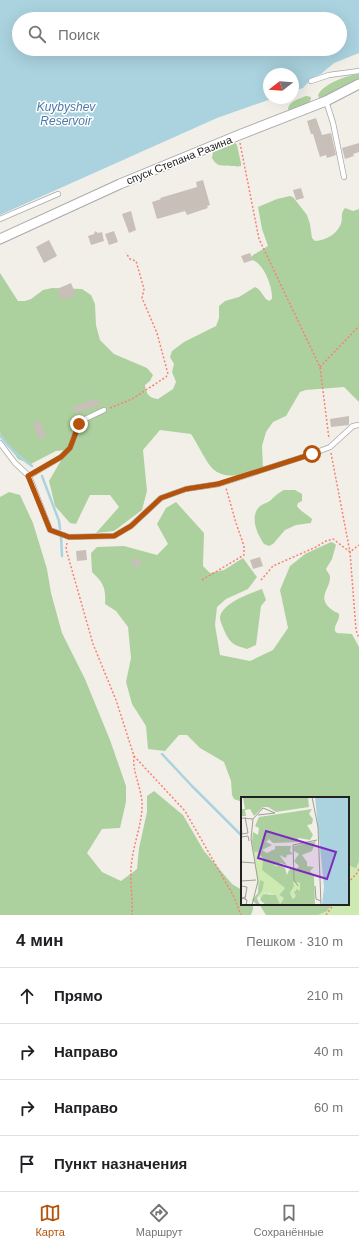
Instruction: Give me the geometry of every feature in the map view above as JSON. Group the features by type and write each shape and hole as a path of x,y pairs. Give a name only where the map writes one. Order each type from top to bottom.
{"street":[{"name":"спуск Степана Разина","path":"0,239 120,184 326,101 359,84"}],"lane":[{"path":"311,81 330,75 359,70"},
{"path":"326,101 331,116 344,177"},
{"path":"0,219 58,194"},
{"path":"28,476 61,457 70,448 79,424 83,420 104,410"},
{"path":"0,443 15,463 28,476 50,530 67,536 114,536 131,526 161,498 186,489 218,484 312,454 330,447 353,426 359,425"}],"path":[{"path":"239,135 259,239 320,367 330,447 350,552 356,630 359,638"},
{"path":"104,410 132,398 166,377 168,374 157,333 142,298 144,289 139,268 136,261 130,259 126,253"},
{"path":"320,367 359,326"},
{"path":"202,580 244,555 244,546 224,482"},
{"path":"67,536 66,549 93,644 116,700 134,756 133,765 141,791 142,807 140,826 131,867 133,904 132,915"},
{"path":"260,580 273,566 316,547 330,539 333,539 350,552"},
{"path":"350,552 359,545"},
{"path":"134,756 185,811 233,895 241,915"},
{"path":"349,882 358,872 359,867"},
{"path":"326,915 333,905"}],"green space":[{"path":"359,74 359,81 323,99 319,98 318,95 321,91 330,84 342,78"},
{"path":"306,96 311,97 309,103 303,107 289,111 288,109 290,104 299,104 299,98"},
{"path":"235,143 237,145 241,166 218,165 212,158 213,152"},
{"path":"290,196 293,197 307,215 312,238 315,241 327,238 339,228 343,210 345,208 353,211 359,209 359,402 344,387 306,390 300,392 286,416 273,422 266,432 262,446 263,467 253,472 235,475 219,473 213,469 191,434 160,430 143,450 147,491 142,510 114,531 96,533 119,507 110,495 90,495 76,524 70,523 55,506 49,481 67,450 56,451 31,464 18,459 0,433 0,273 18,301 31,299 43,290 52,288 82,289 91,295 95,304 96,325 100,340 114,354 147,368 153,375 150,381 145,385 146,391 150,397 158,399 173,389 176,382 172,372 174,364 170,357 172,351 184,342 216,326 219,318 219,306 225,301 239,297 255,287 267,300 269,301 272,299 267,276 260,266 251,258 253,255 268,246 262,229 258,207 277,199"},
{"path":"284,490 295,490 302,494 302,501 298,503 297,506 312,519 311,523 296,525 285,530 273,544 269,546 264,544 259,535 255,525 255,515 260,506 270,501"},
{"path":"9,492 20,495 33,523 47,569 51,593 62,633 85,679 110,740 126,786 126,802 120,828 102,829 87,853 102,872 121,881 137,869 139,848 147,812 147,796 154,791 183,815 204,851 232,884 241,889 241,905 253,905 251,915 0,915 0,497"},
{"path":"176,502 204,533 203,566 210,573 224,570 243,558 257,577 248,589 226,599 217,607 215,625 220,655 250,661 273,650 288,628 280,590 290,566 305,554 331,542 336,545 332,559 326,569 330,575 330,581 324,597 327,605 339,614 335,631 337,633 352,634 359,647 359,862 356,868 349,865 349,797 241,797 241,802 234,799 232,795 231,781 224,762 200,748 187,735 179,735 165,751 148,749 146,726 132,704 126,682 131,658 128,627 116,611 105,604 105,594 102,583 92,572 91,553 97,547 124,546 157,555 168,544 157,524 166,508"},
{"path":"262,589 266,600 261,606 256,645 247,649 230,641 220,618 225,608 231,603"},
{"path":"359,862 359,915 318,915 331,905 349,905 349,865 352,867 358,866"},
{"path":"260,905 331,905 327,911 318,915 266,915"}],"water":[{"name":"Kuybyshev Reservoir","path":"0,0 359,0 359,53 334,63 321,74 312,78 303,88 299,89 299,68 263,68 263,102 217,118 0,215"}],"building":[{"path":"316,118 322,135 331,133 336,155 327,158 326,155 320,157 313,134 311,134 307,121"},
{"path":"359,143 359,152 353,154 354,156 345,159 342,148"},
{"path":"203,180 210,205 207,206 208,208 187,215 185,211 157,219 152,202 161,199 160,198 197,187 196,182"},
{"path":"301,188 304,198 296,200 293,190"},
{"path":"131,211 136,230 129,233 122,214"},
{"path":"95,231 98,233 102,232 104,241 91,245 88,236 94,234"},
{"path":"114,231 118,242 109,245 105,234"},
{"path":"49,240 57,256 44,263 36,247"},
{"path":"250,253 253,260 244,263 241,256"},
{"path":"71,283 76,295 62,300 57,289"},
{"path":"97,398 100,405 75,413 72,407"},
{"path":"349,416 349,425 331,427 330,419"},
{"path":"40,421 46,437 39,439 33,423"},
{"path":"86,550 87,560 77,561 76,551"},
{"path":"136,557 142,562 137,568 131,564"},
{"path":"260,557 263,566 253,569 250,560"}],"waterway":[{"path":"0,435 10,448 32,466"},
{"path":"42,476 59,521 60,529"},
{"path":"61,536 62,556"},
{"path":"162,754 241,835"}],"route":[{"path":"79,424 70,448 61,457 28,476 50,530 69,537 114,536 131,526 161,498 186,489 218,484 239,478 312,454"}]}
